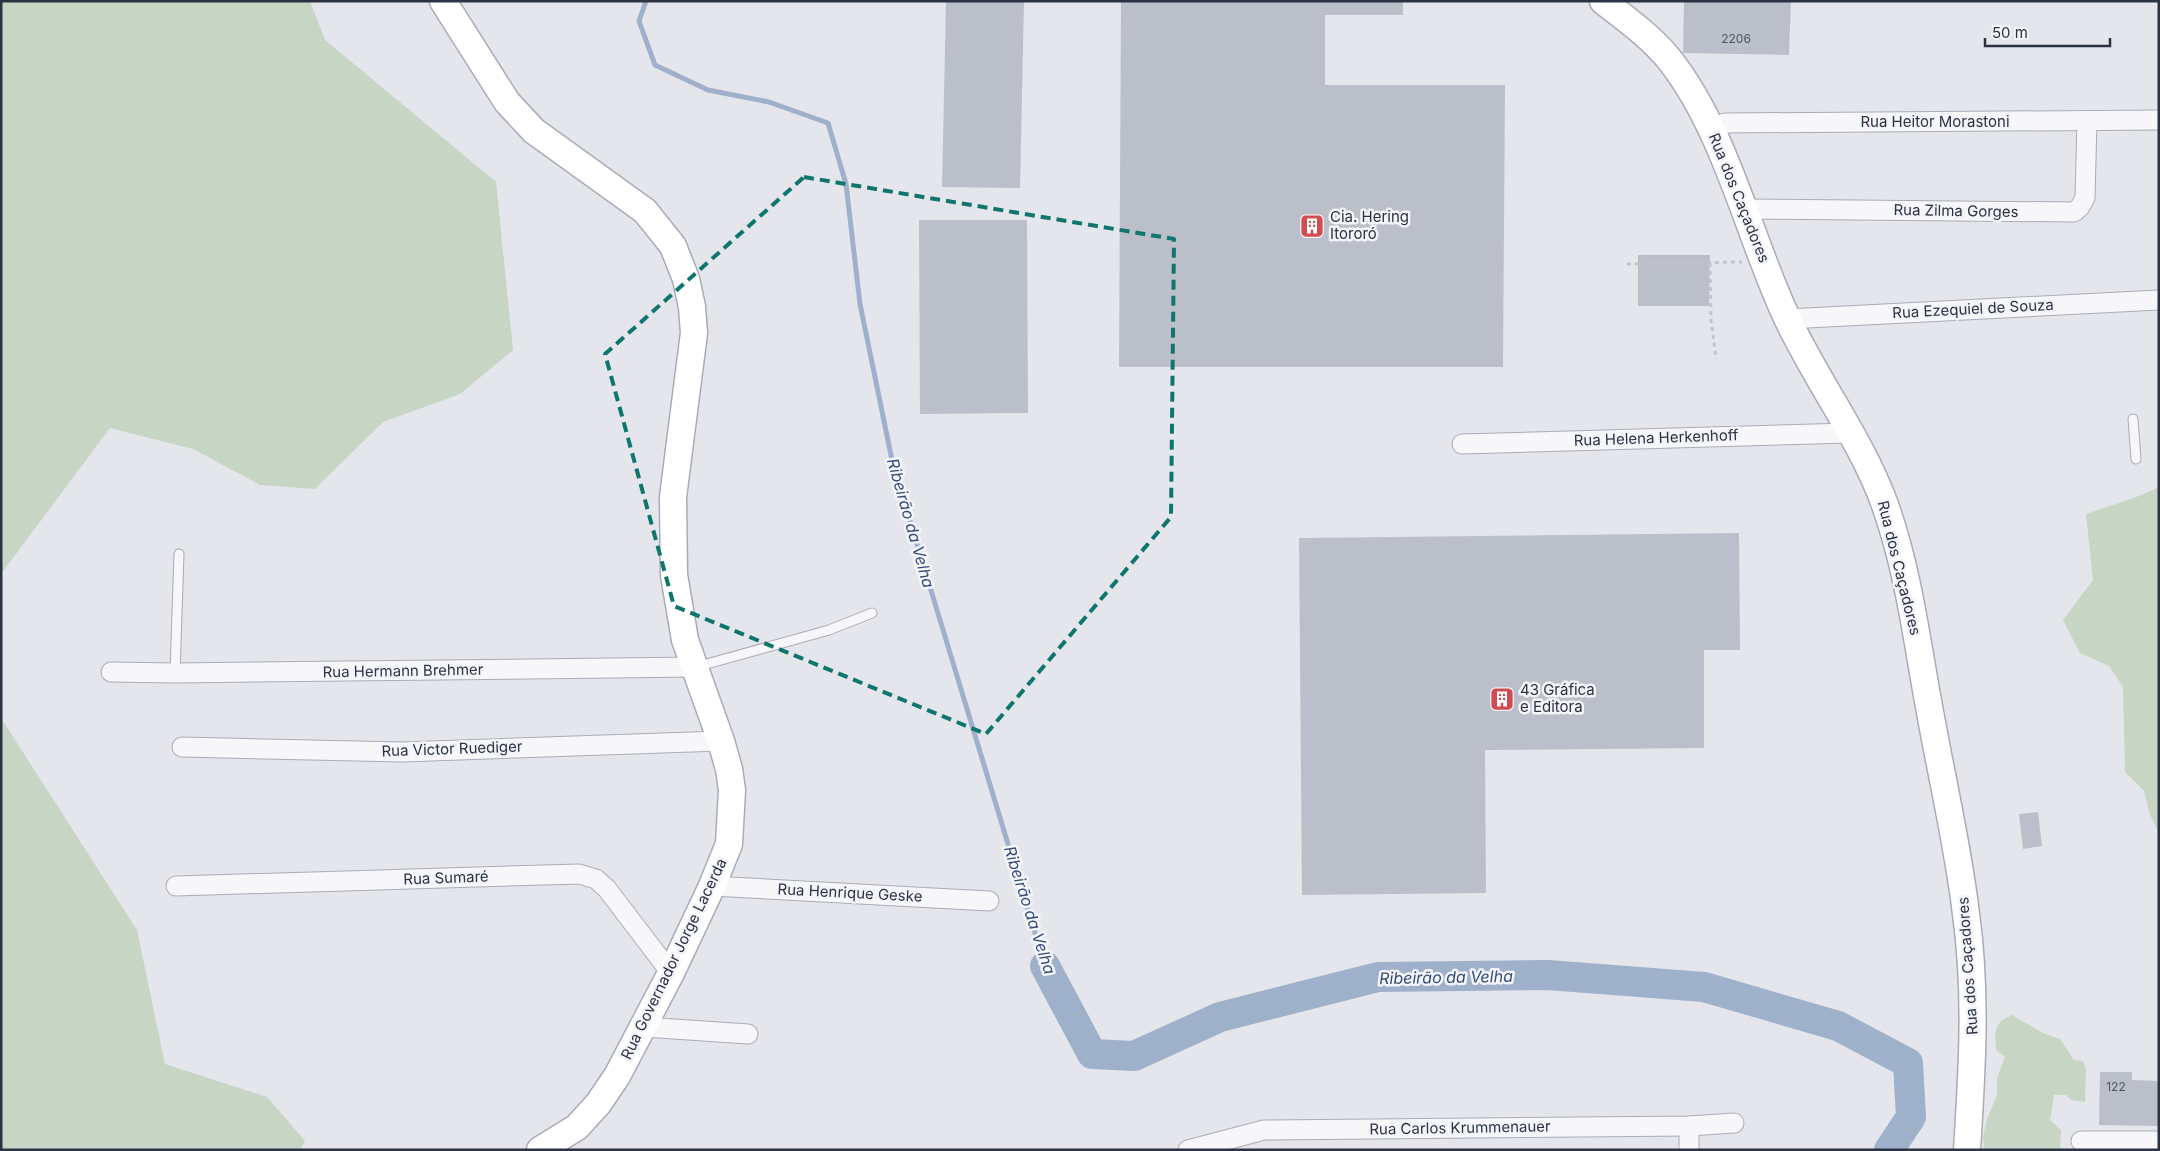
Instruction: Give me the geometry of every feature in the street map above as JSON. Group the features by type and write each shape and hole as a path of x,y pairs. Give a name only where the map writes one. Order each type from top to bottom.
{"main road":[{"name":"Rua Governador Jorge Lacerda","path":"443,1 506,102 534,131 645,211 673,246 686,279 692,307 694,333 673,497 674,575 686,640 722,741 729,769 732,790 729,844 712,886 671,973 618,1076 598,1104 577,1127 548,1149"},
{"name":"Rua dos Caçadores","path":"1603,1 1644,34 1667,56 1687,84 1712,128 1787,318 1884,502 1914,616 1967,914 1974,1018 1967,1150"}],"street":[{"name":"Rua Heitor Morastoni","path":"1712,128 1725,124 2159,120"},
{"name":"Rua Zilma Gorges","path":"1743,209 2074,212 2080,207 2085,198 2087,121"},
{"name":"Rua Ezequiel de Souza","path":"1787,318 2159,300"},
{"name":"Rua Helena Herkenhoff","path":"1462,444 1849,433"},
{"name":"Rua Hermann Brehmer","path":"110,672 174,673 696,667"},
{"name":"Rua Victor Ruediger","path":"182,747 402,752 722,741"},
{"name":"Rua Sumaré","path":"176,886 579,874 596,879 607,889 671,973"},
{"name":"Rua Henrique Geske","path":"712,886 989,901"},
{"path":"644,1027 748,1034"},
{"name":"Rua Carlos Krummenauer","path":"1188,1150 1264,1130 1689,1126 1734,1123"},
{"path":"1689,1126 1689,1150"},
{"path":"2081,1141 2159,1141"}],"lane":[{"path":"2134,419 2136,458"},
{"path":"174,673 180,554"},
{"path":"696,667 829,630 872,613"}],"path":[{"path":"1627,264 1742,262"},
{"path":"1710,263 1711,320 1716,360"}],"highlighted area":[{"path":"804,177 1174,239 1171,517 986,734 674,606 605,354"}],"green space":[{"path":"1,1 310,1 325,40 496,182 513,350 460,394 383,422 315,489 260,485 193,449 110,428 1,574"},
{"path":"2159,487 2159,833 2150,815 2144,791 2125,772 2123,687 2109,666 2080,653 2063,620 2093,580 2086,514 2139,496"},
{"path":"1,718 137,930 165,1064 267,1097 305,1141 300,1150 1,1150"},
{"path":"2012,1015 2045,1034 2060,1039 2074,1060 2083,1061 2086,1069 2085,1102 2071,1100 2066,1095 2054,1095 2050,1120 2061,1130 2060,1146 2062,1150 1984,1150 1983,1137 1987,1119 1997,1095 1997,1078 2005,1057 1996,1050 1996,1028 2001,1021"}],"building":[{"path":"946,1 1024,1 1020,188 942,187"},
{"name":"Cia. Hering Itororó","path":"1121,1 1403,1 1403,15 1325,15 1325,85 1505,85 1503,367 1119,367"},
{"path":"1684,1 1791,1 1789,55 1683,53"},
{"path":"919,220 1027,220 1028,413 920,414"},
{"path":"1638,255 1710,255 1709,306 1638,306"},
{"name":"43 Gráfica e Editora","path":"1739,533 1740,650 1704,650 1704,748 1485,750 1486,893 1302,895 1299,538"},
{"path":"2038,812 2042,846 2023,849 2019,814"},
{"path":"2100,1072 2132,1072 2132,1080 2159,1081 2159,1126 2099,1125"}],"waterway":[{"name":"Ribeirão da Velha","path":"646,1 639,21 655,65 708,90 769,102 828,123 846,184 860,304 893,465 1045,966"},
{"name":"Ribeirão da Velha","path":"1045,966 1092,1054 1134,1056 1220,1017 1378,977 1548,975 1704,987 1838,1026 1908,1063 1911,1117 1889,1150"}],"place":[{"name":"Cia. Hering Itororó","path":"1312,226"},
{"name":"43 Gráfica e Editora","path":"1502,699"}]}
